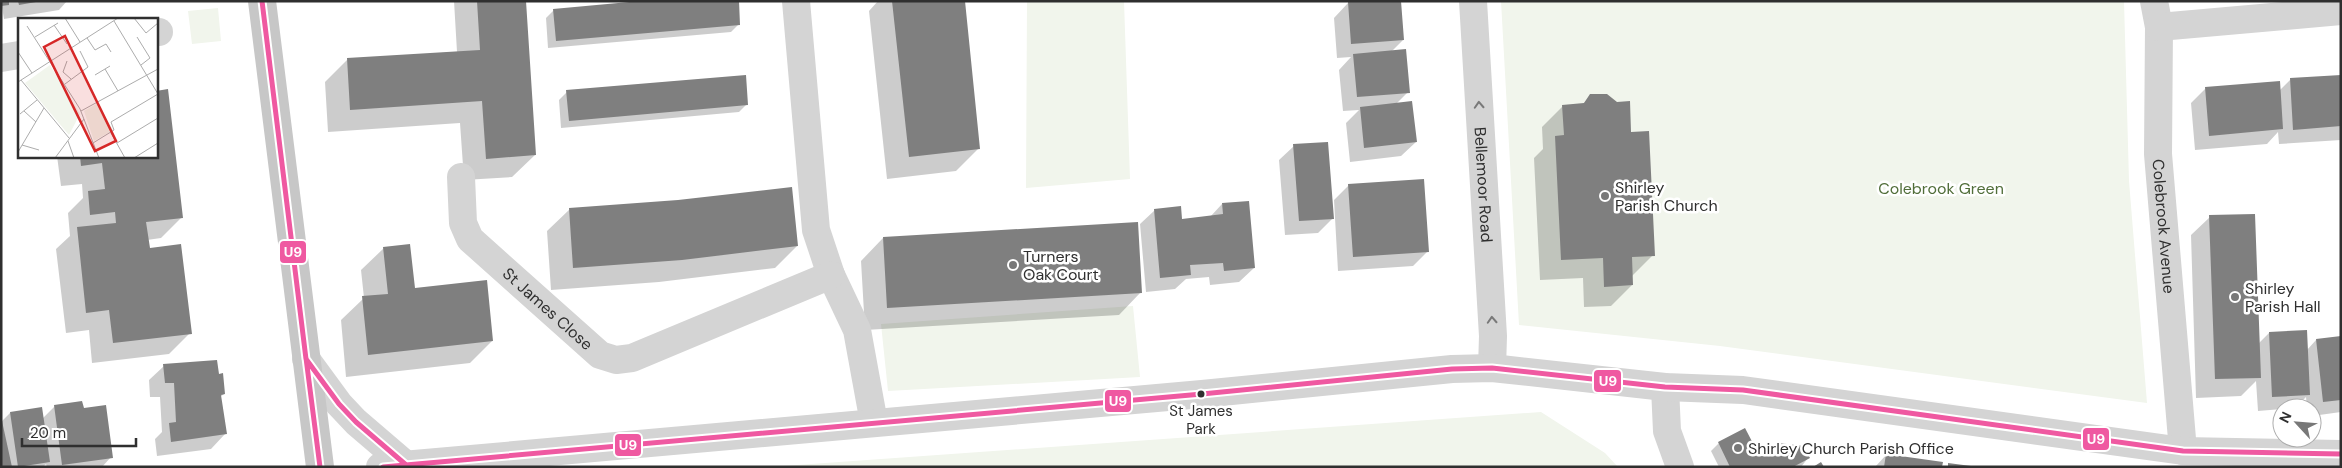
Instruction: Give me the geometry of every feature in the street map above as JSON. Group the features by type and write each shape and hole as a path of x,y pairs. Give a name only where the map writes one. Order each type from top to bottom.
{"main road":[{"path":"262,1 320,467"}],"street":[{"path":"796,1 811,192 816,230 830,275 857,330 874,423"},
{"name":"Bellemoor Road","path":"1473,1 1492,326 1492,368"},
{"path":"2156,14 2341,11"},
{"name":"Colebrook Avenue","path":"2156,14 2158,154 2183,451"},
{"path":"1,58 18,55"},
{"name":"St James Close","path":"461,177 463,223 470,239 600,355 616,360 632,358 830,275"},
{"path":"306,358 339,404 396,466 1452,369 1492,368 1665,387 1743,390 2183,451 2341,454"},
{"path":"1665,387 1667,431 1680,467"}],"green space":[{"path":"1027,1 1124,1 1130,179 1026,188"},
{"name":"Colebrook Green","path":"1501,1 2124,1 2129,181 2147,403 1720,346 1519,325"},
{"path":"218,8 221,41 192,44 188,11"},
{"path":"1133,306 1140,377 888,391 881,324"},
{"name":"St James Park","path":"1541,412 1605,453 1618,467 769,467"}],"building":[{"path":"1,1 9,1 9,5 1,6"},
{"path":"18,1 36,1 36,2 19,5"},
{"path":"477,1 526,1 536,155 486,159 482,101 350,110 347,58 480,50"},
{"path":"640,1 739,1 740,25 556,41 553,9"},
{"path":"892,1 965,1 980,149 909,157"},
{"path":"1401,1 1404,40 1351,44 1348,2"},
{"path":"1406,49 1410,93 1357,97 1353,54"},
{"path":"746,75 748,105 569,121 566,90"},
{"path":"2341,75 2341,126 2293,130 2290,78"},
{"path":"2280,81 2283,129 2209,136 2205,87"},
{"path":"168,89 183,218 146,222 150,248 181,244 192,334 113,343 109,310 86,313 77,227 116,223 115,212 90,215 88,191 105,189 102,163 81,166 80,158 158,158 158,91"},
{"name":"Shirley Parish Church","path":"1590,94 1607,94 1617,102 1630,101 1631,132 1649,131 1655,256 1632,257 1633,285 1604,287 1603,258 1561,260 1555,136 1564,135 1562,105 1584,103"},
{"path":"1412,101 1417,142 1364,148 1360,107"},
{"path":"1328,142 1334,219 1299,221 1293,144"},
{"path":"1424,179 1429,252 1353,257 1348,184"},
{"path":"792,187 798,246 682,260 573,268 569,208 678,200"},
{"path":"1249,201 1255,268 1224,271 1223,263 1190,265 1191,275 1160,278 1154,209 1181,206 1182,219 1223,214 1222,203"},
{"name":"Shirley Parish Hall","path":"2255,214 2261,378 2215,379 2209,215"},
{"name":"Turners Oak Court","path":"1138,222 1142,293 887,308 883,237"},
{"path":"410,244 415,288 487,280 493,341 368,355 362,296 388,294 383,247"},
{"path":"2307,330 2310,395 2272,397 2269,332"},
{"path":"2341,336 2341,400 2323,402 2316,339"},
{"path":"217,360 219,374 223,373 225,394 221,395 227,434 171,442 169,423 176,422 174,383 165,383 163,364"},
{"path":"82,401 84,408 106,405 113,458 62,465 54,405"},
{"path":"42,407 50,462 18,467 10,412"},
{"path":"2,421 12,467 1,467"},
{"name":"Shirley Church Parish Office","path":"1745,428 1758,453 1778,443 1804,446 1810,458 1793,467 1730,467 1718,442"},
{"path":"1886,454 1943,462 1942,467 1884,467"},
{"path":"1821,462 1824,467 1813,467"},
{"path":"1948,463 1971,466 1971,467 1948,467"}],"transit line":[{"name":"U9","path":"262,1 306,359 339,404 356,422 405,464"},
{"name":"U9","path":"306,358 320,467"},
{"name":"U9","path":"383,467 1202,394 1452,369 1492,368 1665,387 1743,390 2183,451 2341,454"}],"place":[{"name":"Shirley Parish Church","path":"1605,196"},
{"name":"Turners Oak Court","path":"1013,265"},
{"name":"Shirley Parish Hall","path":"2235,297"},
{"name":"St James Park","path":"1201,394"},
{"name":"Shirley Church Parish Office","path":"1738,448"}]}
